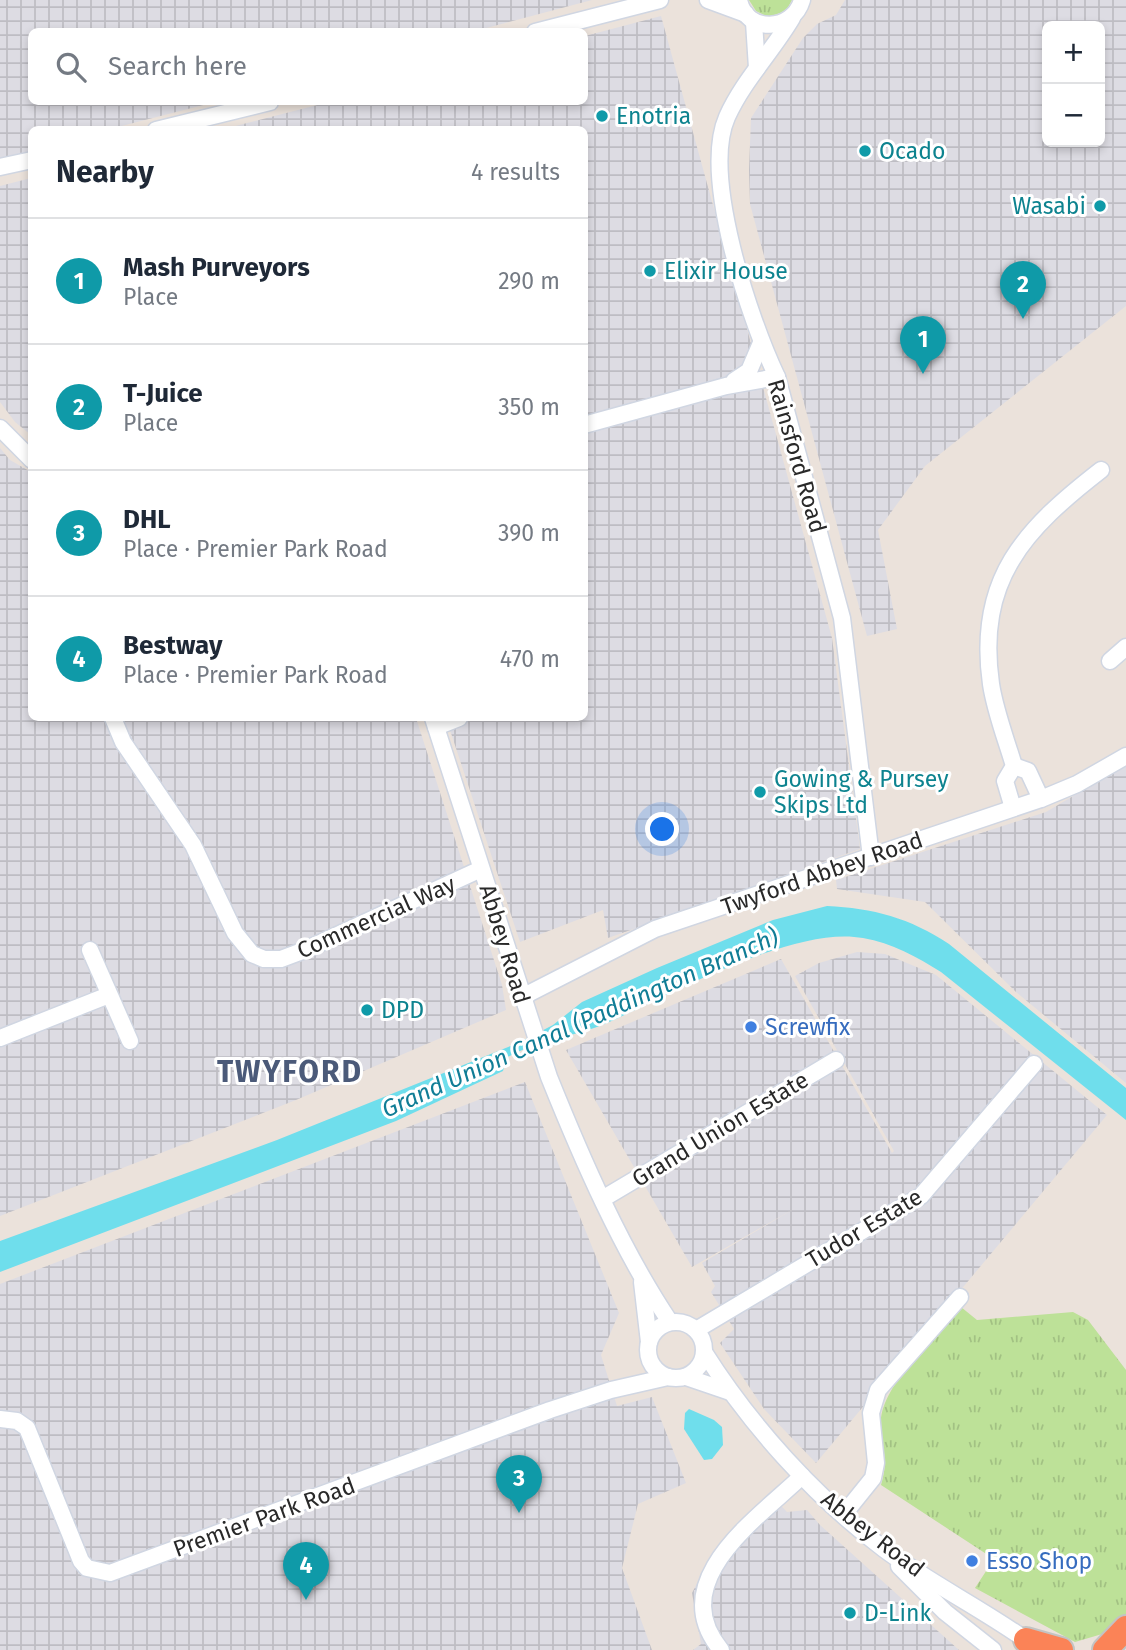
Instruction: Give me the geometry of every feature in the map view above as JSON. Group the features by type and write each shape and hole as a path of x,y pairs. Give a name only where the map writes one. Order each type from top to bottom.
{"highway":[{"path":"1104,1649 1126,1628"},
{"path":"1032,1645 1061,1650"}],"street":[{"path":"551,28 660,0"},
{"path":"708,0 746,12 767,26 780,25 792,18"},
{"name":"Rainsford Road","path":"802,0 775,47 757,68 726,118 719,149 720,188 761,343 777,377 842,618 871,857"},
{"path":"746,12 757,68"},
{"path":"172,126 258,105"},
{"path":"0,167 28,161"},
{"path":"726,386 749,371 761,343"},
{"path":"588,424 726,386 777,377"},
{"path":"0,428 28,456"},
{"path":"1013,808 1005,781 1014,766 991,685 992,608 1005,570 1026,537 1052,509 1101,470"},
{"path":"1110,661 1126,648"},
{"name":"Commercial Way","path":"114,721 130,753 193,845 235,933 252,954 264,959 281,959 305,950 481,869"},
{"name":"Abbey Road","path":"435,722 528,1018 570,1131 642,1280 670,1322"},
{"name":"Twyford Abbey Road","path":"522,997 654,929 1041,799 1077,784 1126,756"},
{"path":"1014,766 1028,771 1041,799"},
{"path":"90,950 130,1041"},
{"path":"0,1038 109,995"},
{"name":"Grand Union Estate","path":"604,1198 836,1060"},
{"name":"Tudor Estate","path":"696,1330 921,1196 1034,1065"},
{"name":"Abbey Road","path":"642,1280 648,1346"},
{"path":"844,1514 873,1478 876,1463 871,1413 878,1390 960,1297"},
{"path":"686,1377 700,1366 704,1352 702,1338 687,1324 670,1322 659,1327 648,1346 654,1367 668,1377 686,1377 730,1392"},
{"name":"Premier Park Road","path":"611,1390 639,1370 648,1346"},
{"name":"Abbey Road","path":"704,1352 730,1392 802,1476 844,1514 884,1548 1032,1645"},
{"name":"Premier Park Road","path":"0,1419 18,1421 27,1428 76,1552 87,1568 110,1573 519,1421 611,1390 668,1377"},
{"path":"721,1650 705,1623 703,1591 719,1556 802,1476"},
{"path":"884,1548 945,1612 993,1650"}],"shaded area":[{"path":"0,0 592,0 486,28 28,28 28,105 203,105 122,126 28,126 28,152 0,159"},
{"path":"845,0 1126,0 1126,306 925,466 878,530 897,629 867,636 750,204 751,118 803,38 817,24 836,15"},
{"path":"661,16 832,638 860,849 608,938 603,910 520,942 447,721 588,721 588,126 236,126 317,105 588,105 588,35"},
{"path":"28,179 28,433 15,422 0,402 0,186"},
{"path":"0,448 10,460 28,470 28,721 417,721 502,985 506,1010 296,1100 0,1216"},
{"path":"1126,765 1126,1083 1016,992 925,902 837,889 836,880 1046,812"},
{"path":"857,952 885,954 936,975 1107,1115 816,1463 764,1409 720,1343 734,1329 711,1292 715,1286 702,1263 797,1207 692,1267 566,1050 781,959 892,1153 894,1151 795,976 819,963"},
{"path":"525,1082 619,1313 601,1355 617,1406 652,1397 686,1483 638,1504 622,1568 652,1650 0,1650 0,1284"},
{"path":"770,1494 787,1512 807,1510 820,1525 959,1650 693,1650 701,1644 692,1593 712,1554"}],"green space":[{"path":"749,0 792,0 786,11 768,17 756,11"},
{"path":"961,1307 977,1320 1073,1312 1088,1320 1126,1370 1126,1627 1075,1642 975,1588 994,1559 881,1485 885,1466 881,1431 884,1407 900,1376"}],"water":[{"name":"Grand Union Canal (Paddington Branch)","path":"827,906 860,909 891,916 920,927 949,944 1126,1088 1126,1120 941,972 884,943 863,938 835,937 803,942 734,965 607,1023 518,1052 506,1058 503,1071 396,1121 0,1272 0,1241 277,1140 518,1043 553,1025 582,1002 657,968 773,920"},
{"path":"689,1409 714,1420 722,1427 723,1445 712,1459 704,1460 684,1429 685,1413"}],"place":[{"name":"Enotria","path":"602,116"},
{"name":"Ocado","path":"865,151"},
{"name":"Wasabi","path":"1100,206"},
{"name":"Elixir House","path":"650,271"},
{"name":"T-Juice","path":"1023,319"},
{"name":"Mash Purveyors","path":"923,374"},
{"name":"Gowing & Pursey Skips Ltd","path":"760,792"},
{"name":"DPD","path":"367,1010"},
{"name":"Screwfix","path":"751,1027"},
{"name":"DHL","path":"519,1513"},
{"name":"Esso Shop","path":"972,1561"},
{"name":"Bestway","path":"306,1600"},
{"name":"D-Link","path":"850,1613"}],"district":[{"name":"TWYFORD","path":"290,1072"}]}
